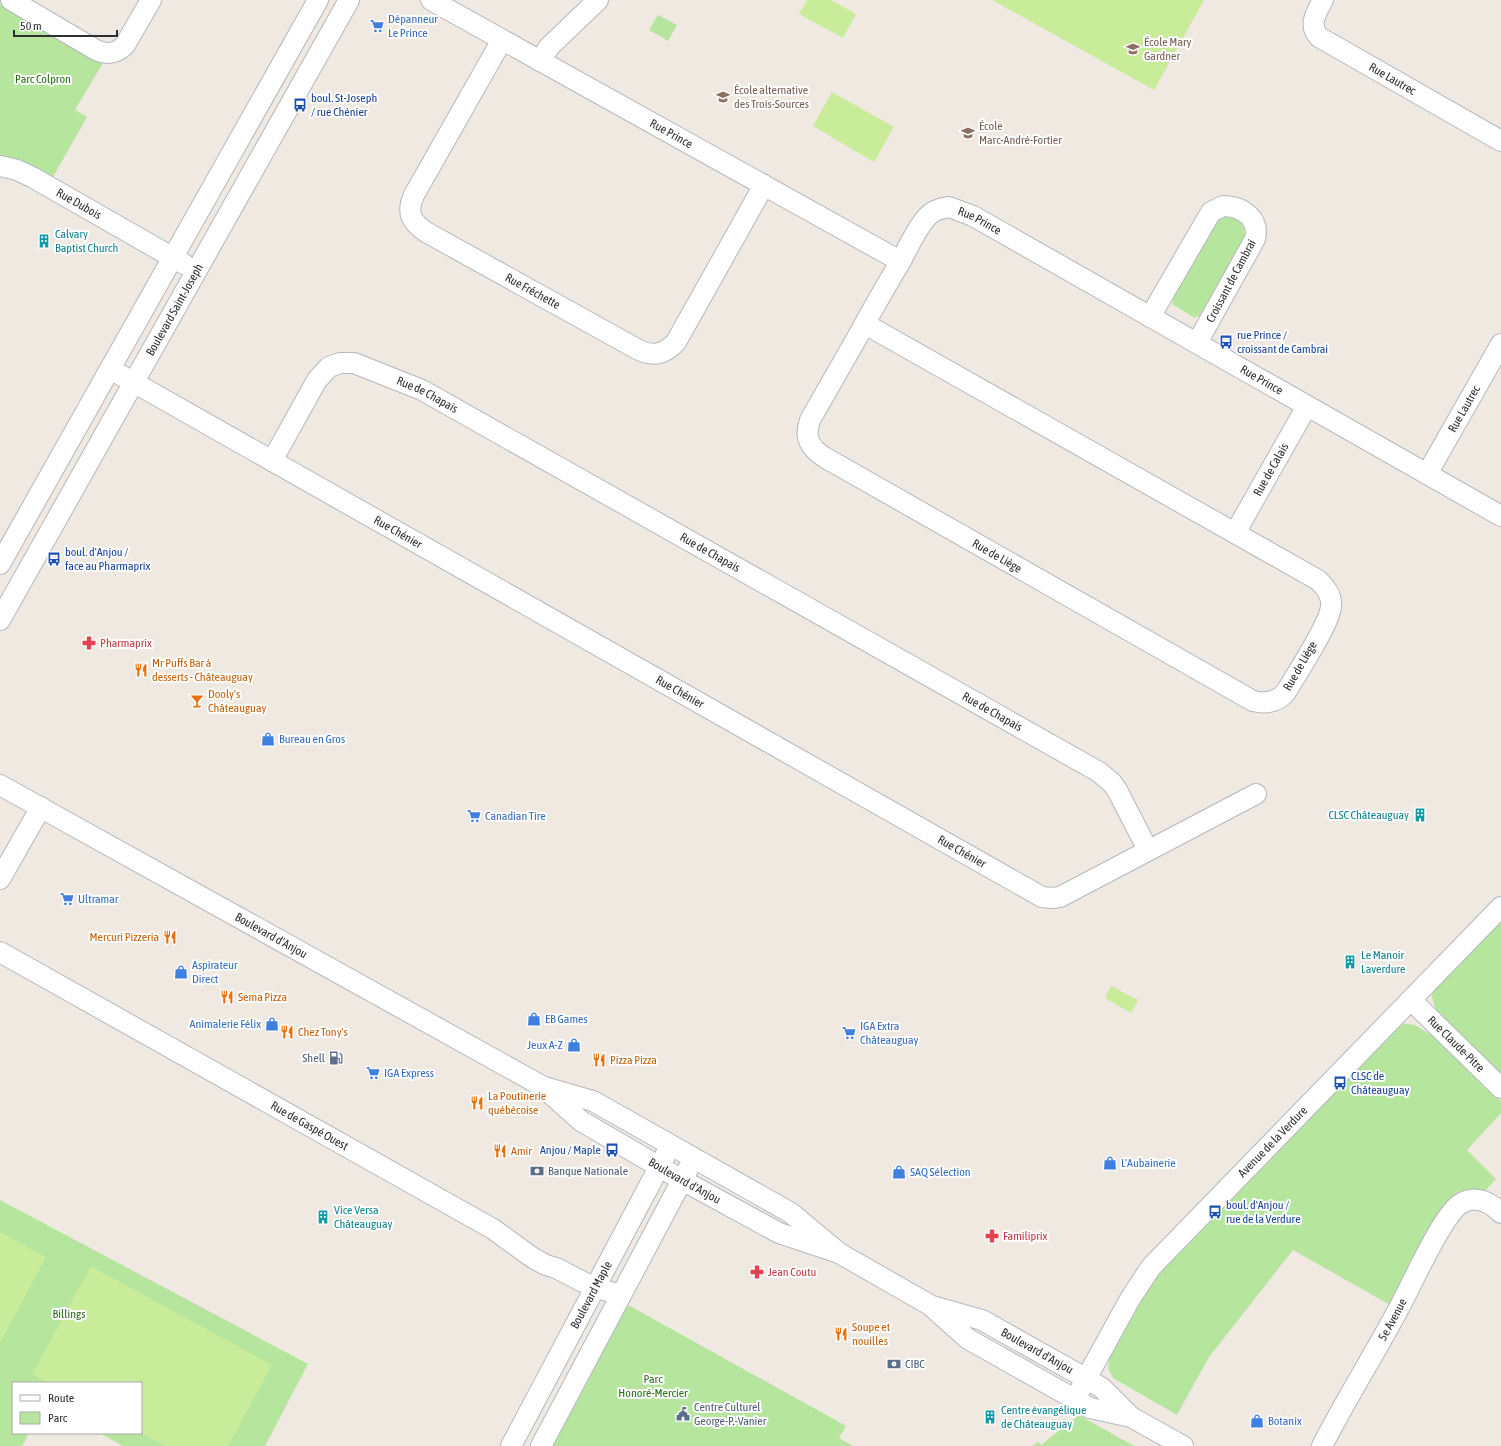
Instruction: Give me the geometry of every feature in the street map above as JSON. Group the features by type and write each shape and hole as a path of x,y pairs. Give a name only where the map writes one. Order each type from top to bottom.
{"street":[{"path":"11,0 96,50 108,53 120,50 125,45 151,0"},
{"path":"0,564 318,0"},
{"name":"Boulevard Saint-Joseph","path":"0,620 350,0"},
{"name":"Rue Prince","path":"431,0 900,261 928,216 937,210 949,207 973,216 1501,516"},
{"path":"540,61 551,44 598,0"},
{"name":"Rue Lautrec","path":"1323,0 1313,22 1313,29 1319,37 1499,135"},
{"name":"Rue Fréchette","path":"502,40 414,195 410,206 411,218 414,223 426,232 623,342 643,352 655,355 666,351 676,342 764,184"},
{"name":"Rue Dubois","path":"0,166 17,170 32,177 196,271"},
{"name":"Croissant de Cambrai","path":"1150,317 1212,212 1223,206 1241,210 1253,219 1256,225 1255,239 1197,343"},
{"name":"Rue de Liège","path":"865,324 1318,580 1328,591 1331,606 1326,622 1283,696 1271,702 1253,701 817,452 808,441 806,435 810,420 900,261"},
{"name":"Rue Lautrec","path":"1427,474 1501,344"},
{"name":"Rue de Chapais","path":"272,461 317,380 329,367 340,363 354,363 422,390 1099,772 1112,783 1117,790 1148,850"},
{"name":"Rue Chénier","path":"110,369 1042,897 1060,897 1256,794"},
{"name":"Rue de Calais","path":"1235,533 1307,406"},
{"path":"66,447 90,461"},
{"name":"Boulevard d'Anjou","path":"0,785 542,1086 593,1101 791,1213 839,1254"},
{"path":"0,879 41,807"},
{"name":"Avenue de la Verdure","path":"1075,1399 1128,1303 1151,1268 1501,907"},
{"name":"Rue de Gaspé Ouest","path":"0,952 493,1229 533,1258 595,1287 620,1295"},
{"name":"Rue Claude-Pitre","path":"1411,1000 1501,1088"},
{"name":"Boulevard d'Anjou","path":"542,1086 581,1121 682,1180 779,1233 839,1254 930,1305 968,1339 1090,1408 1131,1417"},
{"name":"Boulevard Maple","path":"511,1446 671,1145"},
{"path":"526,1418 545,1438 694,1158"},
{"name":"5e Avenue","path":"1322,1446 1384,1336 1440,1229 1456,1207 1471,1200 1480,1200 1490,1204 1501,1213"},
{"name":"Boulevard d'Anjou","path":"930,1305 982,1320 1102,1388 1131,1417 1183,1446"},
{"path":"560,1354 582,1366"}],"green space":[{"path":"807,0 831,0 856,14 843,38 799,14"},
{"name":"École Mary Gardner","path":"992,0 1204,0 1154,90"},
{"name":"Parc Colpron","path":"0,4 92,57 104,61 75,110 87,117 53,177 28,163 0,157"},
{"path":"658,15 677,25 668,41 649,30"},
{"path":"832,92 894,127 874,162 813,126"},
{"path":"1231,217 1239,221 1243,227 1245,235 1244,240 1200,317 1197,316 1195,318 1172,304 1173,301 1170,300 1215,222 1220,218"},
{"path":"1501,919 1501,1075 1436,1010 1432,997 1433,990"},
{"path":"1111,986 1138,1000 1131,1013 1105,998"},
{"path":"1400,1023 1415,1025 1435,1037 1501,1101 1501,1113 1467,1150 1496,1179 1484,1192 1478,1191 1392,1306 1293,1250 1209,1357 1177,1415 1113,1378 1108,1368 1110,1353 1155,1275"},
{"name":"Billings","path":"0,1200 308,1364 265,1446 123,1446 101,1434 142,1434 142,1382 12,1382 12,1434 28,1434 22,1446 0,1446"},
{"path":"0,1232 46,1257 0,1343"},
{"path":"91,1266 272,1365 228,1446 165,1446 142,1434 142,1382 47,1382 32,1374"},
{"name":"Parc Honoré-Mercier","path":"630,1306 846,1426 839,1438 853,1446 553,1446 626,1307"},
{"path":"1079,1415 1134,1446 1032,1446 1038,1442 1041,1445"}],"place":[{"name":"Dépanneur Le Prince","path":"377,26"},
{"name":"École Mary Gardner","path":"1133,49"},
{"name":"École alternative des Trois-Sources","path":"723,97"},
{"name":"boul. St-Joseph / rue Chénier","path":"300,105"},
{"name":"École Marc-André-Fortier","path":"968,133"},
{"name":"Calvary Baptist Church","path":"44,241"},
{"name":"rue Prince / croissant de Cambrai","path":"1226,342"},
{"name":"boul. d'Anjou / face au Pharmaprix","path":"54,559"},
{"name":"Pharmaprix","path":"89,643"},
{"name":"Mr Puffs Bar à desserts - Châteauguay","path":"141,670"},
{"name":"Dooly's Châteauguay","path":"197,701"},
{"name":"Bureau en Gros","path":"268,739"},
{"name":"CLSC Châteauguay","path":"1420,815"},
{"name":"Canadian Tire","path":"474,816"},
{"name":"Ultramar","path":"67,899"},
{"name":"Mercuri Pizzeria","path":"170,937"},
{"name":"Le Manoir Laverdure","path":"1350,962"},
{"name":"Aspirateur Direct","path":"181,972"},
{"name":"Sema Pizza","path":"227,997"},
{"name":"EB Games","path":"534,1019"},
{"name":"Animalerie Félix","path":"272,1024"},
{"name":"Chez Tony's","path":"287,1032"},
{"name":"IGA Extra Châteauguay","path":"849,1033"},
{"name":"Jeux A-Z","path":"574,1045"},
{"name":"Shell","path":"336,1058"},
{"name":"Pizza Pizza","path":"599,1060"},
{"name":"IGA Express","path":"373,1073"},
{"name":"CLSC de Châteauguay","path":"1340,1083"},
{"name":"La Poutinerie québécoise","path":"477,1103"},
{"name":"Anjou / Maple","path":"612,1150"},
{"name":"Amir","path":"500,1151"},
{"name":"L'Aubainerie","path":"1110,1163"},
{"name":"Banque Nationale","path":"537,1171"},
{"name":"SAQ Sélection","path":"899,1172"},
{"name":"boul. d'Anjou / rue de la Verdure","path":"1215,1212"},
{"name":"Vice Versa Châteauguay","path":"323,1217"},
{"name":"Familiprix","path":"992,1236"},
{"name":"Jean Coutu","path":"757,1272"},
{"name":"Soupe et nouilles","path":"841,1334"},
{"name":"CIBC","path":"894,1364"},
{"name":"Centre Culturel George-P.-Vanier","path":"683,1414"},
{"name":"Centre évangélique de Châteauguay","path":"990,1417"},
{"name":"Botanix","path":"1257,1421"}]}
